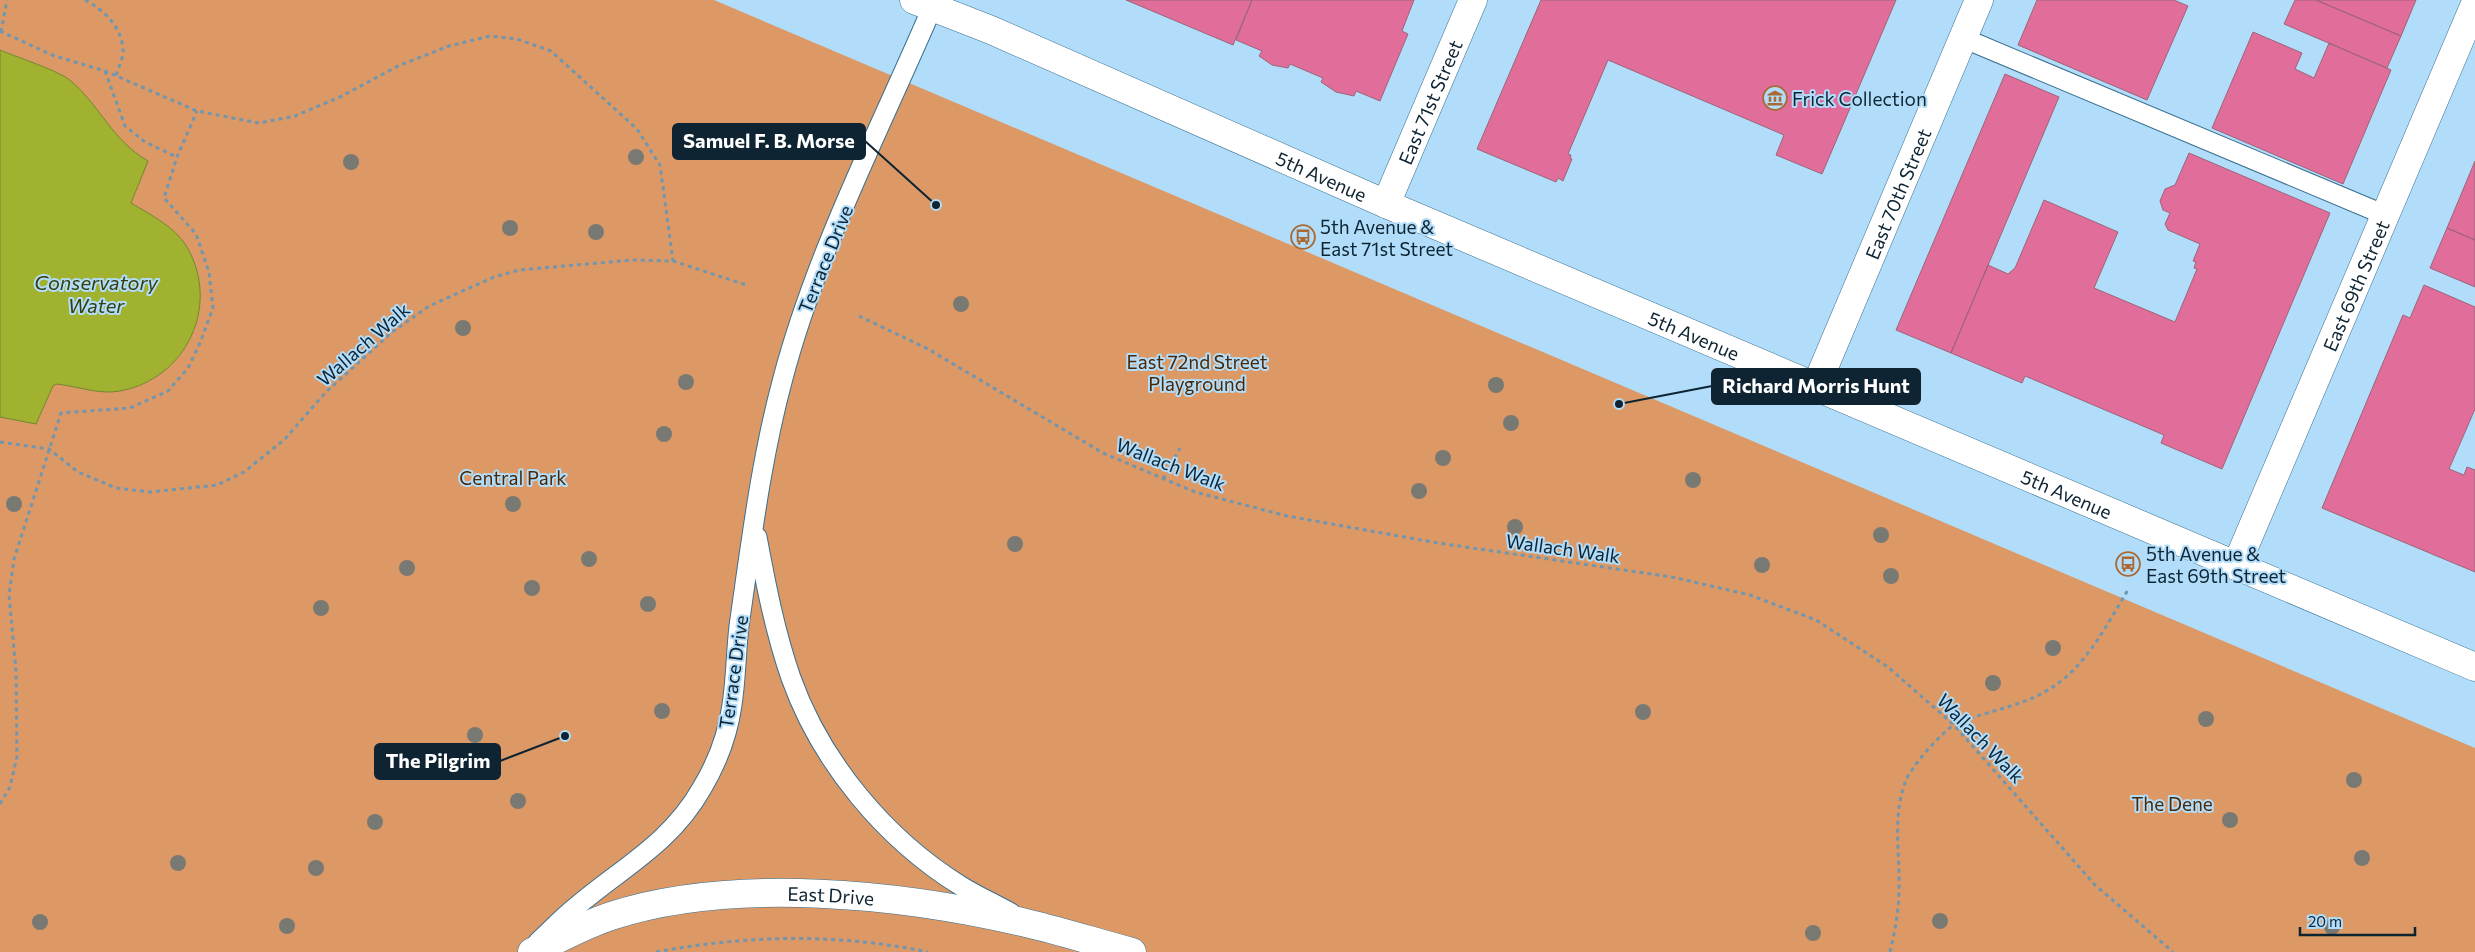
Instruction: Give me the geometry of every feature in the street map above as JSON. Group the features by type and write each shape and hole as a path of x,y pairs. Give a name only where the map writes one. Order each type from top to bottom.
{"street":[{"name":"East 71st Street","path":"1386,204 1473,0"},
{"name":"East 70th Street","path":"1816,386 1979,0"},
{"name":"5th Avenue","path":"927,3 1386,204 2475,667"},
{"name":"East 69th Street","path":"2236,566 2475,4"},
{"name":"East Drive","path":"532,952 611,916 678,900 737,894 800,894 882,899 1030,924 1132,952"}],"lane":[{"name":"Terrace Drive","path":"528,952 575,907 659,842 688,810 708,778 720,751 732,706 736,653 754,521 783,378 808,297 927,3"},
{"path":"1963,38 2385,215"},
{"name":"Terrace Drive","path":"754,521 770,606 792,679 814,728 841,770 869,808 893,833 924,859 961,885 1030,924"}],"path":[{"path":"7,0 1,32 52,55 105,71 197,111 259,124 295,116 342,96 398,66 449,46 490,36 518,39 551,51 637,129 660,165 673,261"},
{"path":"85,0 107,15 119,31 123,50 116,76"},
{"path":"105,71 125,126 145,142 177,157"},
{"path":"0,804 10,787 17,757 16,671 9,595 14,559 61,413 130,408 168,390 188,368 213,308 209,272 196,234 164,198 177,157 197,111"},
{"name":"Wallach Walk","path":"49,449 78,472 116,488 150,492 217,485 244,472 286,440 325,393 391,333 429,306 466,288 519,270 602,262 673,261 746,285"},
{"name":"Wallach Walk","path":"859,316 928,349 1103,453 1195,492 1287,516 1448,545 1672,577 1750,595 1816,620 1888,667 1954,724 2095,885 2173,952"},
{"path":"0,442 49,449"},
{"path":"1163,479 1180,448"},
{"path":"1890,952 1897,923 1899,887 1896,820 1902,790 1915,763 1954,724 2007,709 2038,696 2067,676 2092,647 2128,590"},
{"path":"656,952 723,943 814,937 874,942 928,952"}],"green space":[{"name":"Central Park","path":"0,0 714,0 2475,748 2475,952 0,952"}],"water":[{"name":"Conservatory Water","path":"0,50 48,69 71,81 125,143 148,161 131,203 162,222 182,240 197,270 200,293 198,315 191,337 179,356 163,372 143,384 112,392 56,384 53,386 36,424 0,417"}],"building":[{"path":"1126,0 1252,0 1233,45"},
{"path":"1252,0 1414,0 1402,31 1408,34 1380,101 1356,91 1354,96 1336,92 1321,82 1323,78 1290,64 1288,68 1272,65 1259,56 1262,51 1236,40"},
{"name":"Frick Collection","path":"1541,0 1896,0 1822,174 1776,155 1784,135 1608,60 1568,154 1571,155 1570,158 1572,159 1563,181 1558,178 1556,182 1477,149"},
{"path":"2037,0 2174,0 2188,6 2147,100 2018,45"},
{"path":"2295,0 2316,0 2401,36 2387,68 2284,24"},
{"path":"2316,0 2416,0 2401,36"},
{"path":"2253,32 2302,53 2295,69 2314,78 2329,43 2391,70 2343,184 2212,128"},
{"path":"2005,74 2059,97 1951,353 1896,330"},
{"path":"2189,153 2330,213 2222,469 2161,443 2164,435 2025,376 2022,383 1951,353 1988,265 2008,274 2015,268 2044,200 2118,232 2094,288 2175,322 2197,269 2194,268 2196,262 2193,261 2200,244 2168,230 2165,224 2170,213 2163,210 2160,201 2165,189 2175,185"},
{"path":"2475,161 2475,240 2447,228"},
{"path":"2447,228 2475,240 2475,287 2430,268"},
{"path":"2424,285 2475,307 2475,409 2449,469 2464,475 2467,467 2475,470 2475,572 2322,508 2403,315 2410,318"}],"place":[{"name":"Frick Collection","path":"1775,98"},
{"name":"Samuel F. B. Morse","path":"936,205"},
{"name":"5th Avenue & East 71st Street","path":"1303,237"},
{"name":"Richard Morris Hunt","path":"1619,404"},
{"name":"5th Avenue & East 69th Street","path":"2128,564"},
{"name":"The Pilgrim","path":"565,736"}],"park label":[{"name":"East 72nd Street Playground","path":"1197,372"},
{"name":"The Dene","path":"2172,803"}]}
